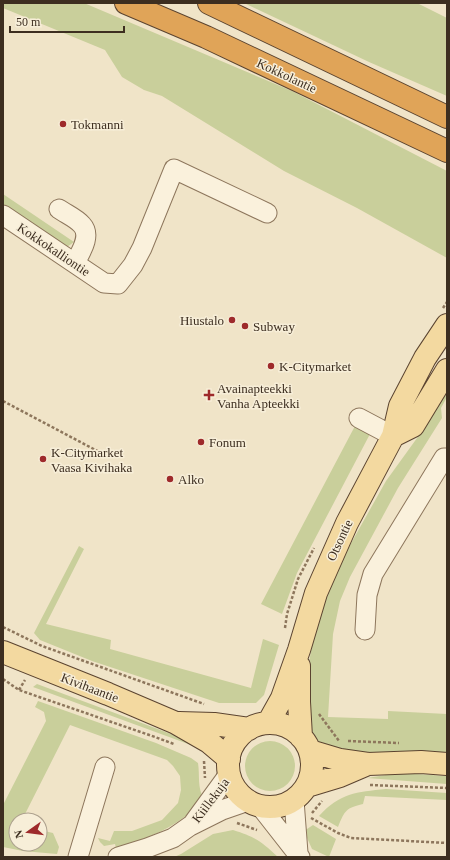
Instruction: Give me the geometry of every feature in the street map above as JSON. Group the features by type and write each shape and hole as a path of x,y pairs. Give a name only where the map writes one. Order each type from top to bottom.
{"highway":[{"name":"Kokkolantie","path":"126,3 206,37 447,151"},
{"path":"209,3 447,118"}],"main road":[{"name":"Otsontie","path":"258,726 282,698 299,650 316,593 347,523 393,436 400,406 425,358 444,337"},
{"path":"393,436 412,426 447,370"},
{"name":"Otsontie","path":"299,650 299,702 306,744"},
{"name":"Kivihaantie","path":"4,654 108,694 176,723 209,742 229,766"},
{"name":"Kivihaantie","path":"176,723 258,726"},
{"path":"368,764 300,793 283,805 272,807 254,804 236,790 229,766 232,747 239,737 258,726 280,724 292,729 306,744 340,760 368,764 421,762 447,764"},
{"path":"300,793 311,775 312,763 306,744"}],"street":[{"name":"Kokkokalliontie","path":"3,215 104,283 118,284 133,266 142,248 174,168 267,213"},
{"path":"58,209 83,225 86,234 84,245 75,263"},
{"path":"359,418 393,436"},
{"path":"365,630 367,596 373,574 444,458 447,458"},
{"name":"Kiillekuja","path":"190,826 229,766"},
{"path":"78,857 105,767"},
{"path":"299,855 300,793"},
{"path":"254,804 299,855"},
{"name":"Kiillekuja","path":"118,857 173,838 190,826 222,810 254,804"}],"path":[{"path":"3,401 103,454"},
{"path":"3,627 42,646 210,706"},
{"path":"299,702 314,708 339,741 400,743"},
{"path":"309,816 338,833 352,838 447,843"}],"green space":[{"path":"3,3 84,3 292,91 447,171 447,258 357,208 284,171 162,96 144,90 122,77 105,50 3,8"},
{"path":"244,3 417,3 447,18 447,96 369,62"},
{"path":"3,194 74,242 67,247 3,205"},
{"path":"447,389 447,397 441,408 442,418 398,488 350,577 340,601 333,634 328,717 388,719 388,711 447,714 447,754 334,752 321,748 312,736 307,724 306,679 313,640 324,596 336,570 386,481 425,427"},
{"path":"355,426 370,434 297,573 282,614 261,604"},
{"path":"79,546 84,549 46,624 111,640 110,649 251,688 263,639 279,645 264,695 256,703 219,703 92,661 40,640 34,633"},
{"path":"37,684 198,744 199,748 33,687"},
{"path":"38,701 156,743 191,758 198,763 200,786 204,799 186,816 159,832 116,848 115,844 104,846 98,838 110,841 114,831 132,831 162,820 178,803 181,790 180,776 167,760 70,725 26,812 8,812 8,848 3,847 3,805 46,721 44,712 35,707"},
{"path":"265,741 275,741 288,748 295,761 295,771 288,784 275,791 265,791 256,787 249,780 245,771 245,761 249,752 256,745"},
{"path":"399,773 447,776 447,784 367,778"},
{"path":"386,789 447,793 447,800 365,796 363,804 349,809 345,813 338,827 319,816 334,802 349,795 366,791"},
{"path":"313,825 336,839 329,857 312,849 304,831"},
{"path":"233,830 257,840 278,857 174,857 213,834"},
{"path":"48,832 53,833 59,847 57,854 34,852 48,852"}],"place":[{"name":"Tokmanni","path":"63,124"},
{"name":"Hiustalo","path":"232,320"},
{"name":"Subway","path":"245,326"},
{"name":"K-Citymarket","path":"271,366"},
{"name":"Avainapteekki Vanha Apteekki","path":"209,395"},
{"name":"Fonum","path":"201,442"},
{"name":"K-Citymarket Vaasa Kivihaka","path":"43,459"},
{"name":"Alko","path":"170,479"}]}
